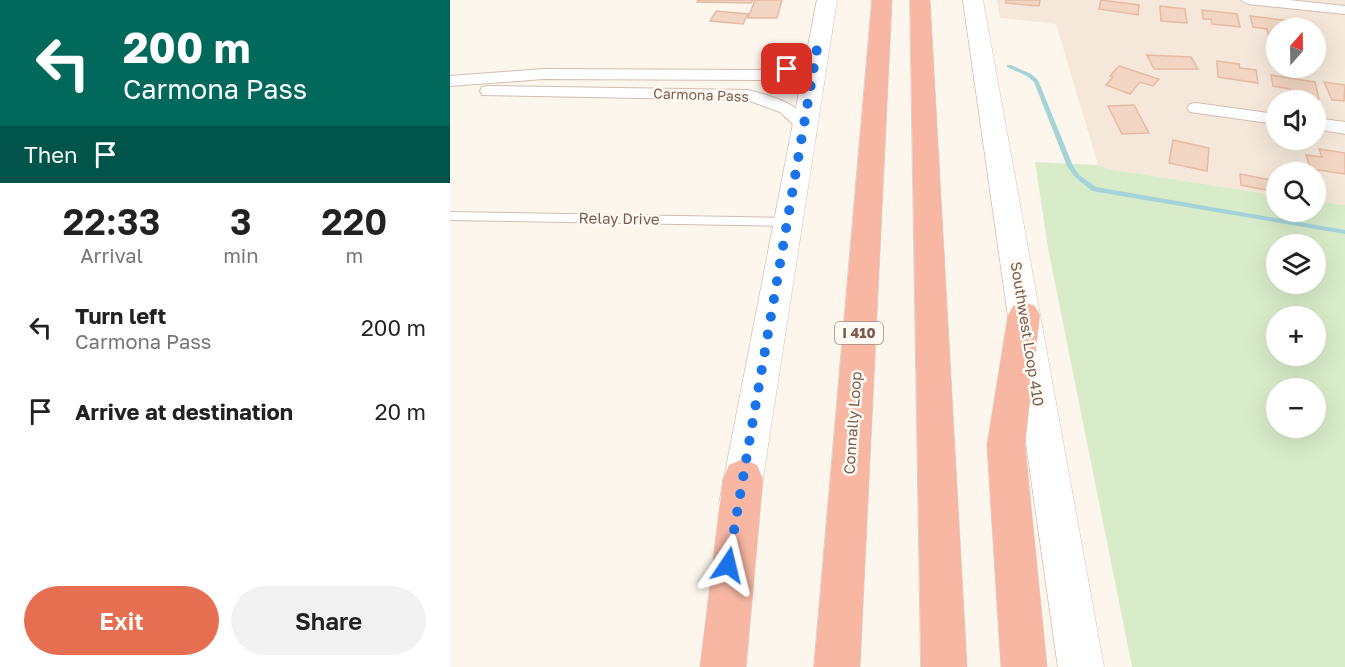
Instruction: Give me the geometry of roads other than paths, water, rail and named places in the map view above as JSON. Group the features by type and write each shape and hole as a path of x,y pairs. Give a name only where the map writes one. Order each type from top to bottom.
{"highway":[{"name":"Connally Loop","path":"837,667 882,0"},
{"path":"920,0 945,667"},
{"path":"1024,315 1006,445 1024,667"},
{"path":"723,667 743,479"}],"main road":[{"path":"710,667 827,0"},
{"name":"Southwest Loop 410","path":"973,0 1081,667"}],"street":[{"path":"1248,0 1345,10"},
{"name":"Carmona Pass","path":"450,81 543,74 769,74 797,65 817,49"},
{"path":"622,93 633,75"},
{"name":"Carmona Pass","path":"450,89 747,95 781,104 793,111 805,126"},
{"path":"1196,108 1266,118"},
{"path":"1326,125 1345,128"}],"lane":[{"name":"Relay Drive","path":"450,216 788,222"}],"waterway":[{"path":"1009,66 1029,75 1036,81 1070,166 1077,176 1094,189 1345,232"}]}
